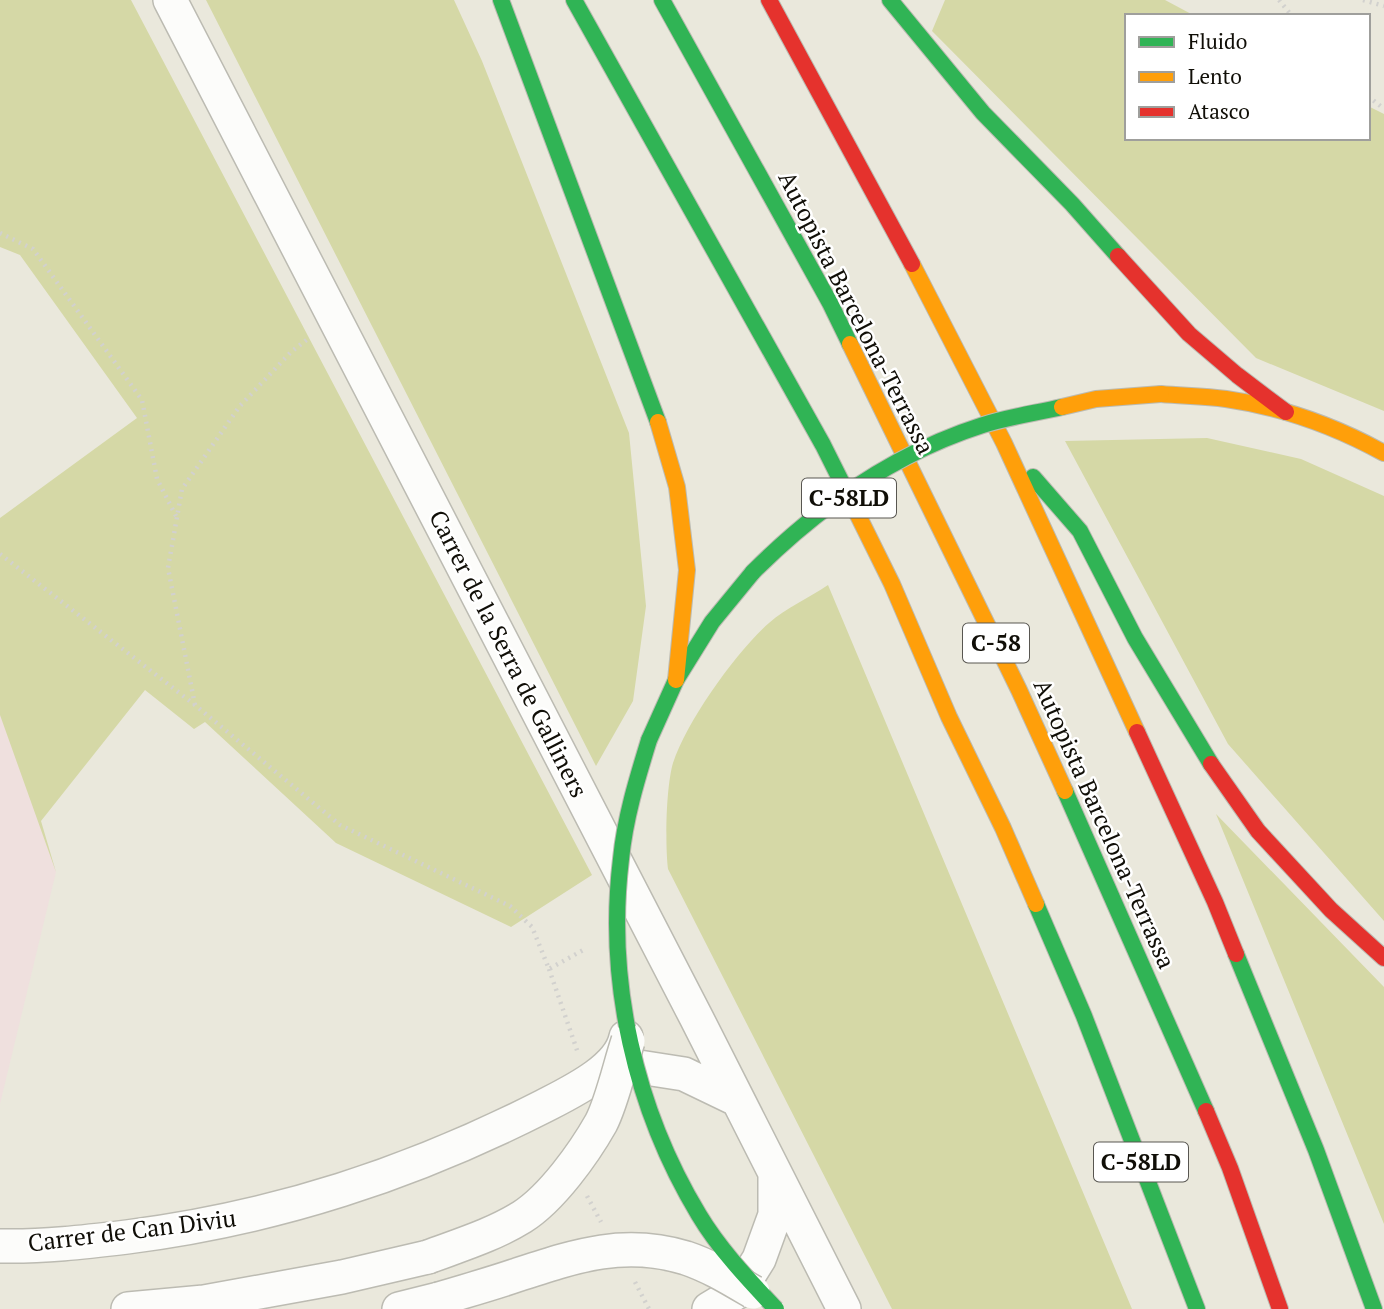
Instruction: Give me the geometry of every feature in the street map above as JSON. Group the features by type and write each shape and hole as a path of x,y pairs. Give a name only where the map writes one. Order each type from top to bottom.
{"main road":[{"path":"501,0 612,295 666,445 677,487 687,569 676,680"},
{"name":"C-58LD","path":"574,0 822,445 892,584 949,717 1003,828 1084,1016 1197,1309"},
{"name":"Autopista Barcelona-Terrassa","path":"662,0 830,303 1019,690 1120,912 1230,1168 1280,1309"},
{"path":"769,0 922,282 1004,443 1215,902 1315,1150 1374,1309"},
{"path":"890,0 983,113 1072,204 1189,334 1286,412"},
{"path":"771,1305 736,1267 686,1194 619,1054 619,873 630,804 649,740 676,680 712,622 753,572 789,536 834,500 901,460 983,425 1096,399 1161,394 1227,399 1286,412 1365,442 1384,453"},
{"path":"1004,443 1080,531 1135,639 1210,763 1258,831 1331,911 1384,958"}],"street":[{"name":"Carrer de la Serra de Galliners","path":"170,0 844,1309"},
{"path":"128,1309 204,1302 342,1277 428,1257 490,1234 524,1216 548,1195 602,1121 619,1054 625,1042 644,916"},
{"path":"619,1054 639,1067 684,1074 738,1100"},
{"name":"Carrer de Can Diviu","path":"0,1246 100,1240 188,1229 260,1214 326,1196 441,1155 505,1126 556,1100 619,1054"},
{"path":"713,1308 739,1291 759,1259 775,1215 775,1173"},
{"path":"399,1309 568,1258 617,1249 684,1258 710,1267 771,1305"},
{"path":"713,1308 748,1304 771,1305"}],"path":[{"path":"1279,0 1290,14"},
{"path":"1363,0 1384,6"},
{"path":"1370,98 1384,109"},
{"path":"0,233 33,249 142,400 157,480 177,519"},
{"path":"195,705 168,568 182,489 239,407 291,352 335,319"},
{"path":"0,554 195,705 340,825 510,906 532,927 550,969 597,943"}],"shaded area":[{"path":"0,704 56,872 0,1104"}],"green space":[{"path":"0,0 131,0 592,875 511,927 336,843 205,722 194,729 145,690 41,821 56,872 0,715 0,518 137,418 20,255 0,247"},
{"path":"206,0 454,0 482,61 629,433 646,606 633,701 596,766"},
{"path":"945,0 1165,0 1191,14 1125,14 1125,140 1370,140 1370,107 1384,114 1384,411 1256,358 932,31"},
{"path":"1207,438 1301,459 1384,496 1384,921 1228,744 1065,441"},
{"path":"828,585 1132,1309 892,1309 668,869 669,786 673,763 689,727 714,688 756,636 783,613"},
{"path":"1216,814 1384,987 1384,1224"}],"traffic: fast":[{"path":"501,0 658,422"},
{"path":"574,0 823,445 847,493"},
{"path":"662,0 830,303 850,344"},
{"path":"890,0 983,113 1072,204 1118,256"},
{"path":"753,572 831,504 889,467 919,451 983,425 1062,407"},
{"path":"1033,477 1080,531 1135,638 1211,764"},
{"path":"649,740 676,680 712,622 753,572"},
{"path":"649,740 625,829 617,905 622,997 630,1043 658,1132 699,1215 735,1264 776,1309"},
{"path":"1065,791 1206,1111"},
{"path":"1036,904 1084,1016 1197,1309"},
{"path":"1236,954 1316,1150 1374,1309"}],"traffic: slow":[{"path":"912,264 1004,443 1137,732"},
{"path":"850,344 1019,690 1065,791"},
{"path":"1161,394 1226,399 1288,412 1347,434 1384,453"},
{"path":"1062,407 1096,399 1161,394"},
{"path":"658,422 677,487 687,570 676,680"},
{"path":"847,493 892,584 949,717 1003,828 1036,904"}],"traffic: jam":[{"path":"769,0 912,264"},
{"path":"1118,256 1189,334 1286,412"},
{"path":"1137,732 1236,954"},
{"path":"1211,764 1258,831 1331,910 1384,958"},
{"path":"1206,1111 1230,1168 1280,1309"}]}
